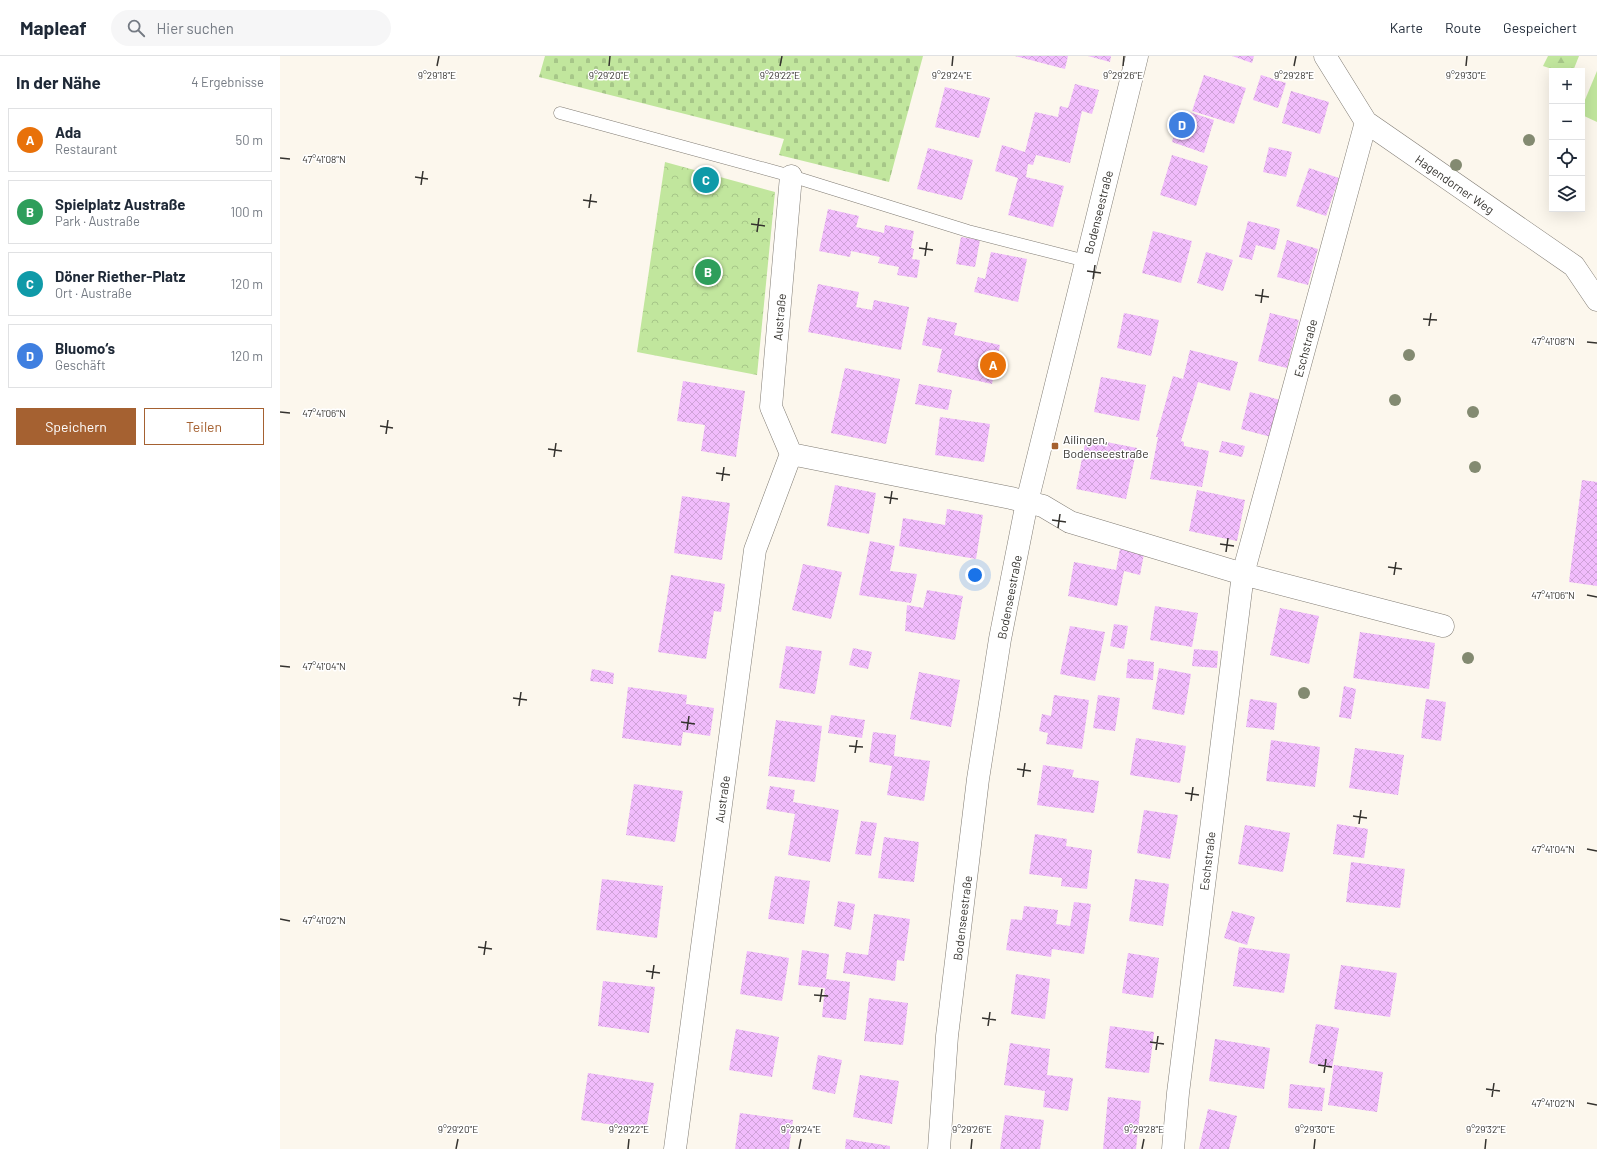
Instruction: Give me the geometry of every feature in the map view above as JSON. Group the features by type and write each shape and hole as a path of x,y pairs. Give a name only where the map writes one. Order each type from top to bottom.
{"street":[{"name":"Bodenseestraße","path":"939,1149 947,1036 978,779 1000,639 1027,502 1137,56"},
{"name":"Hagendorner Weg","path":"1325,56 1366,122 1574,266 1597,300"},
{"name":"Eschstraße","path":"1173,1149 1178,1093 1243,574 1366,122"},
{"name":"Austraße","path":"675,1149 755,550 790,454 771,407 791,176"},
{"path":"790,454 1043,506 1070,522 1243,574 1443,626"}],"lane":[{"path":"560,113 791,176 968,230 1086,261"}],"green space":[{"path":"545,56 923,56 889,182 779,155 784,139 539,77"},
{"path":"1548,56 1579,56 1574,68 1549,68 1543,66"},
{"path":"1597,71 1597,122 1585,116 1585,100"},
{"path":"665,162 775,192 757,375 637,352"}],"building":[{"path":"1015,56 1068,56 1065,69"},
{"path":"1088,56 1111,56 1110,62"},
{"path":"1232,56 1254,56 1252,63"},
{"path":"1204,75 1246,88 1234,124 1192,111"},
{"path":"1261,75 1286,83 1278,108 1253,100"},
{"path":"1075,84 1099,90 1092,114 1082,111 1070,163 1036,155 1033,165 1028,164 1026,177 1064,186 1053,227 1008,215 1018,178 995,171 1002,145 1025,152 1035,112 1058,117 1060,106 1068,108"},
{"path":"945,87 990,98 979,138 935,127"},
{"path":"1291,91 1329,102 1320,134 1282,123"},
{"path":"1183,110 1214,120 1204,153 1172,142"},
{"path":"1269,147 1292,152 1286,177 1263,172"},
{"path":"928,148 973,160 962,200 917,189"},
{"path":"1172,155 1208,166 1196,206 1160,195"},
{"path":"1309,168 1339,178 1326,216 1296,206"},
{"path":"828,209 859,216 856,227 884,233 885,225 914,231 911,248 914,249 912,259 920,260 917,278 897,275 899,267 878,263 880,257 851,251 850,257 819,251"},
{"path":"1248,221 1280,229 1275,250 1256,245 1252,260 1239,257"},
{"path":"1153,231 1192,241 1181,283 1142,273"},
{"path":"961,237 980,240 975,267 956,264"},
{"path":"1287,240 1318,249 1308,285 1277,277"},
{"path":"991,252 1027,259 1018,302 974,292 978,277 985,279"},
{"path":"1206,252 1233,260 1223,291 1197,283"},
{"path":"818,284 859,292 856,307 872,310 874,300 909,307 901,350 808,332"},
{"path":"1124,313 1159,320 1151,356 1117,348"},
{"path":"1270,313 1299,320 1287,368 1258,361"},
{"path":"928,317 957,323 954,335 1000,345 992,384 937,372 942,349 922,345"},
{"path":"1190,350 1238,362 1230,391 1198,382 1181,441 1184,442 1184,446 1209,451 1202,487 1150,479 1158,437 1156,437 1173,376 1183,379"},
{"path":"845,368 900,379 886,444 831,433"},
{"path":"1101,377 1146,385 1139,421 1094,412"},
{"path":"683,381 745,391 736,457 701,451 705,425 677,421"},
{"path":"919,384 952,390 948,410 915,404"},
{"path":"1250,392 1284,401 1275,438 1241,429"},
{"path":"940,417 990,424 984,462 935,455"},
{"path":"1086,438 1137,448 1126,499 1076,489"},
{"path":"1222,441 1245,446 1242,457 1219,452"},
{"path":"1582,480 1597,482 1597,586 1569,582"},
{"path":"835,485 876,493 869,534 827,526"},
{"path":"1197,490 1245,500 1237,541 1189,531"},
{"path":"682,496 730,503 722,560 674,553"},
{"path":"947,509 983,515 976,559 899,546 903,518 945,525"},
{"path":"870,541 895,546 890,571 917,574 911,603 859,595"},
{"path":"1120,549 1144,554 1140,575 1124,571 1117,606 1068,596 1074,562 1116,570"},
{"path":"803,564 842,572 831,619 792,610"},
{"path":"671,575 725,584 721,612 714,611 706,659 658,652"},
{"path":"927,590 963,596 955,640 905,631 907,605 923,608"},
{"path":"1155,606 1198,613 1192,647 1150,640"},
{"path":"1280,608 1319,616 1309,664 1270,655"},
{"path":"1114,624 1128,626 1124,649 1110,646"},
{"path":"1070,626 1105,632 1095,681 1060,674"},
{"path":"1360,632 1435,643 1429,689 1353,678"},
{"path":"786,646 822,651 815,694 779,688"},
{"path":"853,648 872,652 868,669 849,665"},
{"path":"1194,649 1218,651 1217,668 1192,666"},
{"path":"1128,659 1154,662 1153,680 1126,678"},
{"path":"1159,668 1191,674 1184,715 1152,709"},
{"path":"592,669 614,673 613,684 590,681"},
{"path":"919,672 960,680 951,727 910,719"},
{"path":"1344,686 1356,689 1351,719 1339,717"},
{"path":"628,687 687,695 686,704 714,708 710,736 683,732 681,746 622,738"},
{"path":"1054,695 1089,700 1082,749 1046,744 1048,733 1039,731 1042,714 1051,716"},
{"path":"1098,695 1120,698 1115,731 1093,728"},
{"path":"1250,699 1277,703 1274,730 1246,727"},
{"path":"1426,699 1446,702 1441,741 1421,738"},
{"path":"831,715 865,720 862,738 828,733"},
{"path":"776,720 822,726 815,782 768,776"},
{"path":"873,732 896,735 894,756 930,761 924,801 887,795 892,766 869,762"},
{"path":"1136,738 1186,746 1180,783 1130,775"},
{"path":"1271,740 1320,747 1315,787 1266,781"},
{"path":"1355,748 1404,755 1398,795 1349,788"},
{"path":"1043,765 1074,770 1072,777 1099,781 1094,813 1037,805"},
{"path":"634,784 683,791 675,842 626,835"},
{"path":"770,786 795,790 793,802 839,810 830,862 788,855 795,814 766,809"},
{"path":"1144,810 1178,815 1170,859 1137,853"},
{"path":"861,821 877,823 871,856 855,854"},
{"path":"1337,824 1368,829 1364,858 1333,854"},
{"path":"1245,825 1290,833 1283,872 1238,864"},
{"path":"1035,834 1067,839 1066,846 1092,850 1087,889 1061,886 1062,878 1029,874"},
{"path":"884,837 919,842 914,882 878,878"},
{"path":"1351,862 1405,869 1400,908 1346,902"},
{"path":"775,876 810,881 804,924 768,919"},
{"path":"602,879 663,886 657,938 596,930"},
{"path":"1135,879 1169,884 1163,926 1129,921"},
{"path":"838,901 855,904 851,930 834,926"},
{"path":"1074,902 1091,904 1084,954 1052,949 1051,957 1006,950 1011,919 1022,920 1024,906 1058,910 1056,924 1070,926"},
{"path":"1232,911 1255,917 1247,945 1224,938"},
{"path":"874,914 910,919 904,961 897,960 895,981 843,973 846,952 868,955"},
{"path":"1239,947 1290,954 1284,993 1233,986"},
{"path":"802,950 829,954 826,979 850,982 846,1020 822,1017 825,988 798,985"},
{"path":"747,951 789,958 782,1001 740,994"},
{"path":"1128,953 1159,958 1153,998 1122,993"},
{"path":"1341,965 1397,973 1390,1017 1334,1009"},
{"path":"1016,974 1050,979 1045,1019 1011,1014"},
{"path":"603,981 655,987 649,1033 598,1026"},
{"path":"869,998 908,1003 903,1045 864,1041"},
{"path":"1316,1024 1339,1028 1332,1068 1309,1063"},
{"path":"1110,1026 1154,1032 1149,1073 1105,1068"},
{"path":"736,1029 779,1037 772,1077 729,1070"},
{"path":"1215,1039 1270,1048 1264,1089 1209,1081"},
{"path":"1010,1043 1050,1049 1047,1075 1073,1078 1068,1111 1043,1107 1045,1091 1004,1085"},
{"path":"818,1055 842,1060 835,1094 812,1089"},
{"path":"1334,1065 1383,1072 1377,1112 1328,1105"},
{"path":"588,1073 654,1083 646,1130 581,1120"},
{"path":"860,1075 899,1081 892,1124 853,1117"},
{"path":"1290,1084 1325,1088 1322,1111 1288,1108"},
{"path":"1108,1097 1141,1101 1136,1149 1103,1149"},
{"path":"1208,1109 1237,1116 1229,1149 1199,1149"},
{"path":"740,1113 793,1120 789,1149 735,1149"},
{"path":"1005,1115 1044,1120 1040,1149 1000,1149"},
{"path":"846,1139 890,1146 890,1149 845,1149"}],"place":[{"name":"Bluomo‘s","path":"1182,125"},
{"name":"Döner Riether-Platz","path":"706,180"},
{"name":"Spielplatz Austraße","path":"708,272"},
{"name":"Ada","path":"993,365"},
{"name":"Ailingen, Bodenseestraße","path":"1055,446"}]}
